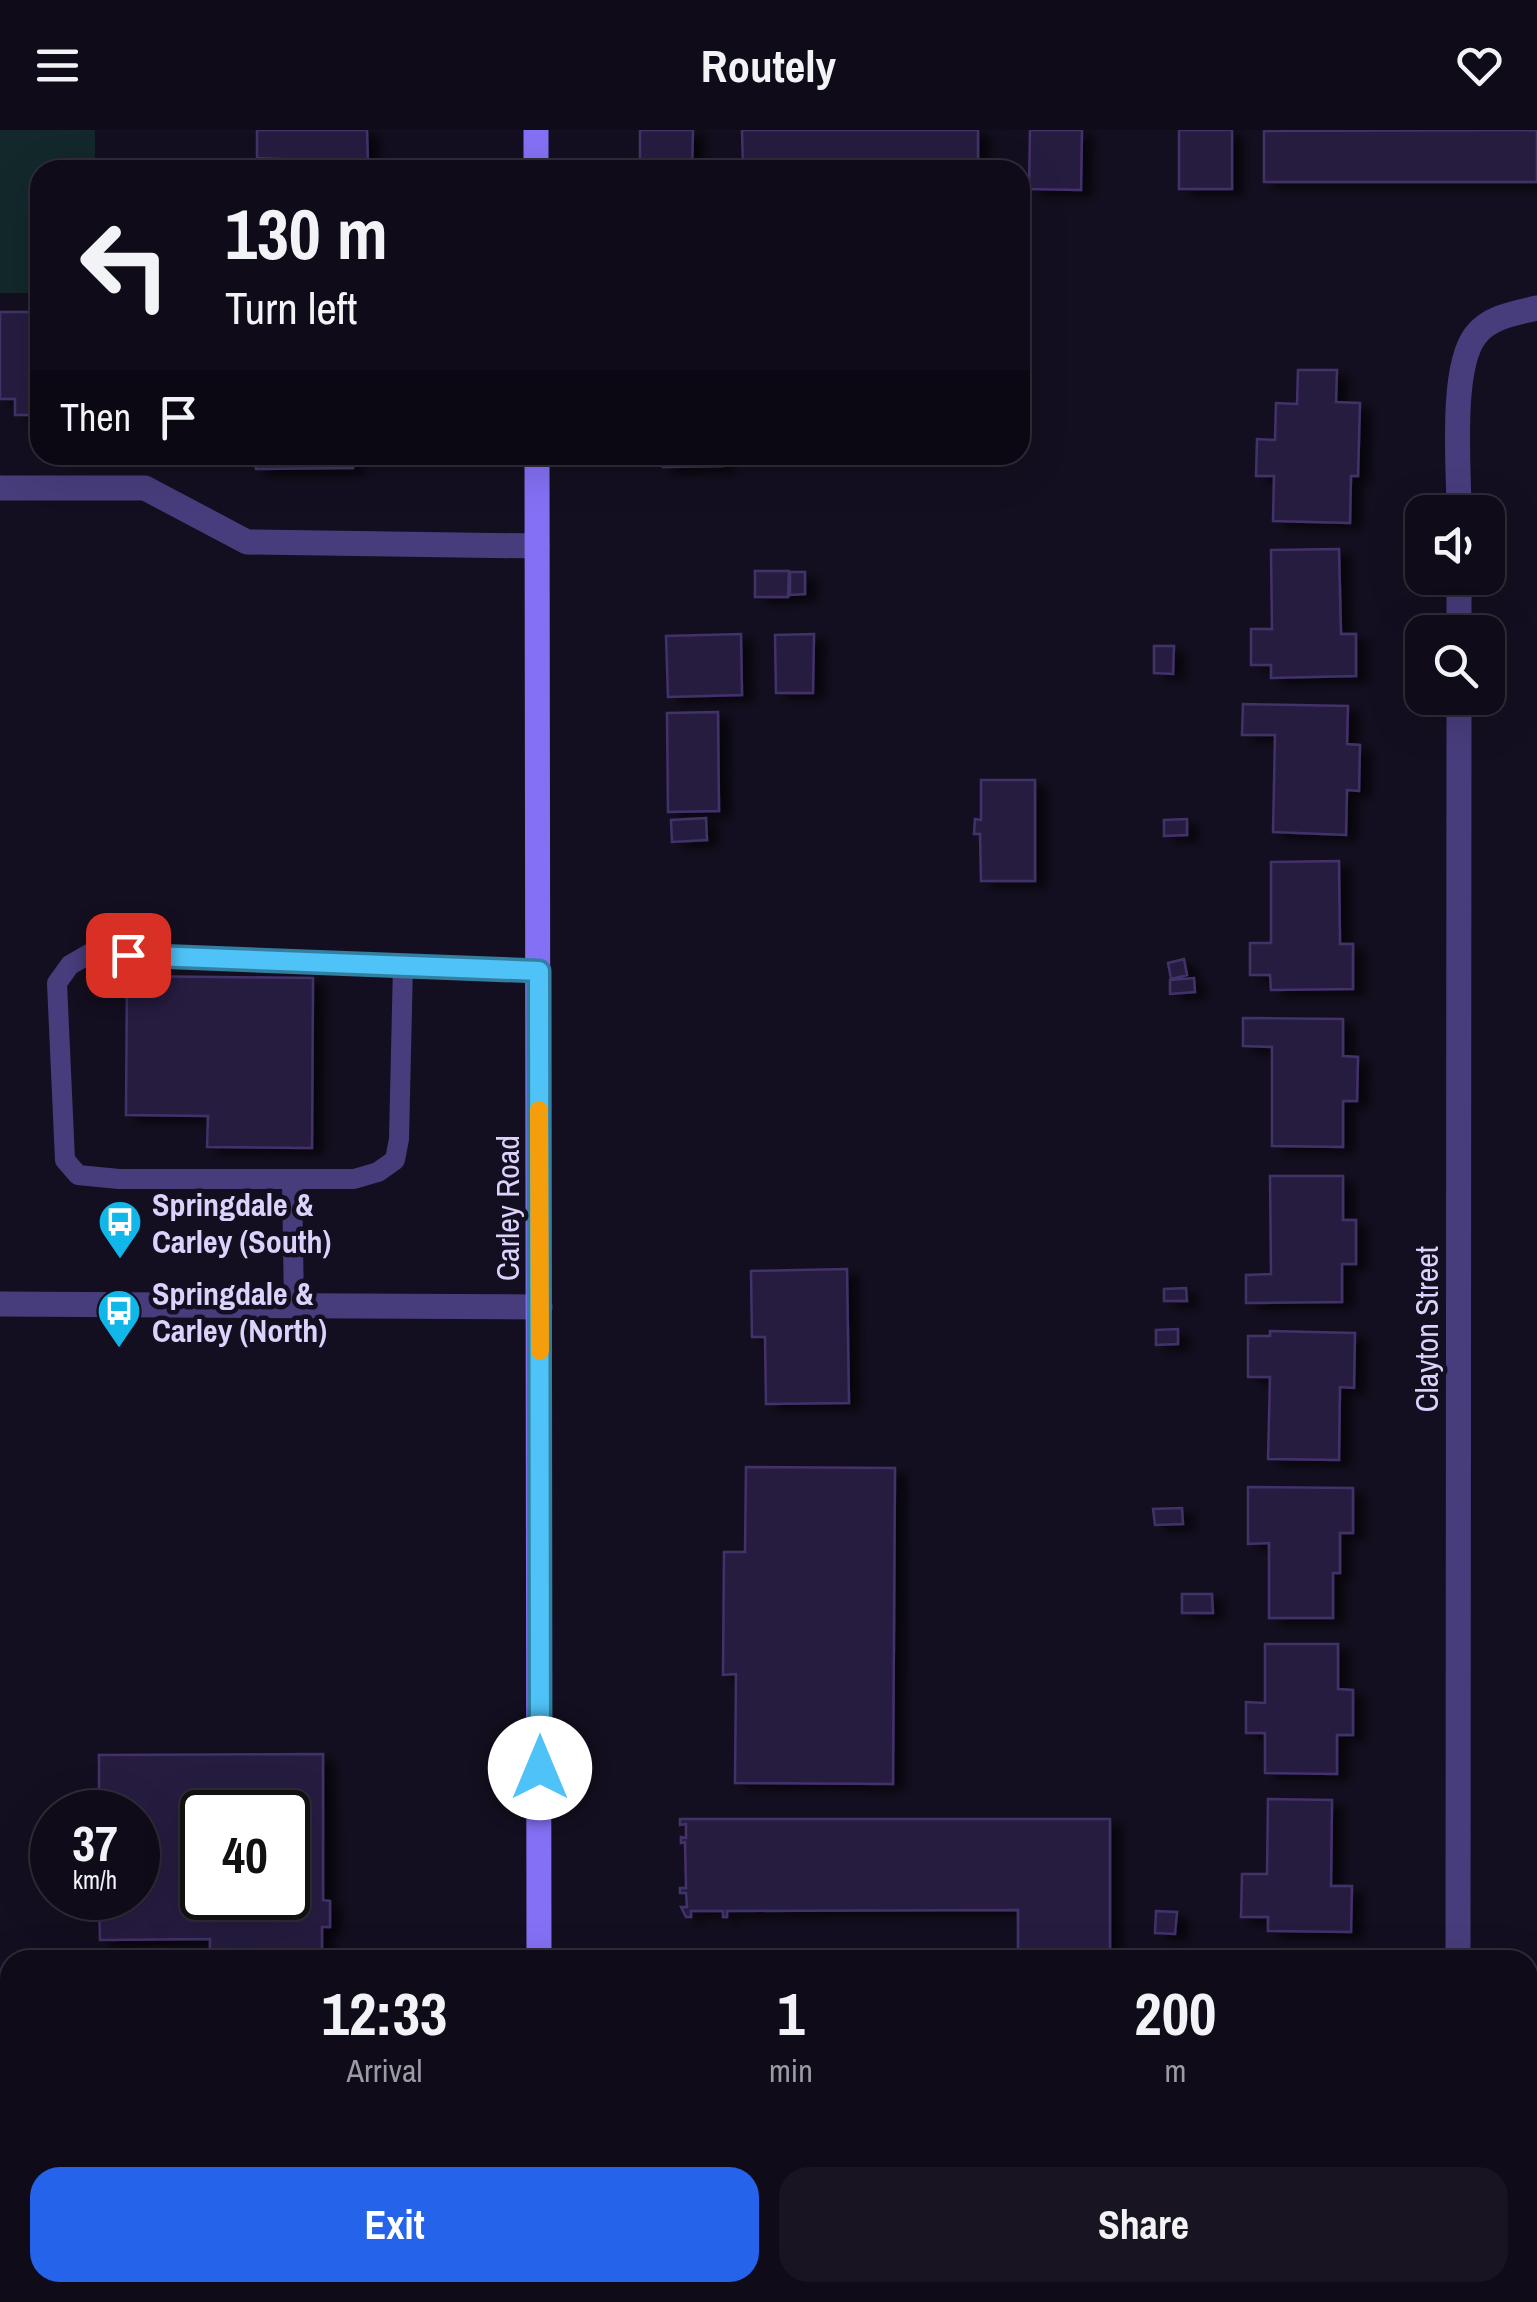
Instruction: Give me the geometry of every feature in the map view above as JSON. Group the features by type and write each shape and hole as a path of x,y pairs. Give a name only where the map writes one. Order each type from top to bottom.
{"street":[{"path":"536,130 536,160"},
{"path":"1459,495 1462,360 1476,334 1500,316 1537,308"},
{"name":"Carley Road","path":"537,465 539,1950"},
{"path":"0,488 145,488 247,542 538,546"},
{"name":"Clayton Street","path":"1458,1950 1459,715"},
{"path":"0,1304 540,1307"}],"lane":[{"path":"403,965 399,1139 395,1160 378,1172 354,1179 292,1180 78,1175 65,1160 57,983 70,964 89,954 403,965 539,971"},
{"path":"292,1180 294,1306"}],"green space":[{"path":"0,130 95,130 95,160 30,160 30,293 0,293"}],"building":[{"path":"257,130 367,130 368,160 257,158"},
{"path":"640,130 693,130 692,160 640,160"},
{"path":"742,130 978,130 978,160 743,160"},
{"path":"1030,130 1082,130 1081,190 1030,189"},
{"path":"1179,130 1232,130 1232,189 1179,189"},
{"path":"1537,130 1537,182 1264,182 1264,131"},
{"path":"0,312 30,312 30,415 15,415 15,399 0,399"},
{"path":"1298,370 1337,370 1336,402 1360,403 1358,476 1351,476 1350,523 1273,521 1274,476 1256,476 1257,439 1275,440 1276,403 1297,404"},
{"path":"256,465 353,465 353,468 256,469"},
{"path":"663,465 723,465 723,466"},
{"path":"1339,549 1341,634 1356,634 1356,676 1271,678 1271,665 1251,665 1251,629 1272,629 1271,550"},
{"path":"755,571 789,571 788,597 755,597"},
{"path":"790,572 805,572 805,594 790,595"},
{"path":"741,634 742,695 668,697 666,636"},
{"path":"814,634 813,693 776,693 775,635"},
{"path":"1154,646 1174,646 1173,674 1154,673"},
{"path":"1243,704 1348,706 1347,744 1360,745 1359,791 1347,790 1346,835 1273,832 1275,735 1242,735"},
{"path":"718,712 719,811 668,812 667,713"},
{"path":"981,780 1035,780 1035,881 981,881 980,834 974,834 975,819 981,820"},
{"path":"706,818 707,840 672,842 671,820"},
{"path":"1187,819 1187,835 1164,836 1164,820"},
{"path":"1339,861 1340,944 1353,944 1353,989 1271,990 1270,975 1250,975 1250,943 1271,943 1271,862"},
{"path":"1184,959 1187,975 1171,979 1168,963"},
{"path":"127,976 313,978 312,1148 207,1147 208,1116 126,1115"},
{"path":"1194,978 1195,992 1170,994 1170,980"},
{"path":"1243,1018 1343,1019 1343,1056 1358,1057 1357,1101 1343,1101 1343,1147 1272,1146 1272,1047 1243,1046"},
{"path":"1270,1176 1343,1176 1343,1220 1356,1220 1356,1264 1342,1264 1342,1302 1246,1303 1246,1275 1271,1274"},
{"path":"847,1269 849,1403 766,1404 765,1337 752,1337 751,1271"},
{"path":"1186,1288 1187,1301 1164,1301 1164,1289"},
{"path":"1178,1329 1178,1344 1156,1345 1156,1330"},
{"path":"1270,1331 1355,1333 1354,1388 1340,1387 1339,1460 1268,1459 1270,1377 1248,1377 1248,1336 1270,1336"},
{"path":"746,1467 895,1468 893,1784 735,1783 736,1674 723,1675 724,1552 745,1552"},
{"path":"1248,1487 1353,1488 1353,1533 1340,1533 1340,1573 1333,1573 1333,1618 1269,1618 1269,1543 1248,1544"},
{"path":"1182,1508 1183,1524 1155,1525 1153,1509"},
{"path":"1182,1594 1212,1594 1213,1613 1182,1613"},
{"path":"1265,1644 1338,1644 1338,1689 1353,1690 1353,1735 1337,1735 1337,1774 1265,1773 1265,1733 1246,1733 1246,1702 1265,1703"},
{"path":"323,1754 323,1900 330,1901 330,1927 322,1927 322,1950 210,1950 210,1939 100,1940 100,1920 160,1920 160,1790 99,1790 99,1755"},
{"path":"1268,1799 1332,1800 1331,1886 1352,1886 1351,1932 1268,1931 1268,1917 1241,1917 1242,1874 1267,1874"},
{"path":"680,1819 1110,1819 1110,1950 1018,1950 1018,1910 727,1911 727,1917 723,1917 723,1911 691,1911 691,1917 686,1917 681,1907 687,1907 686,1893 680,1893 680,1888 686,1888 685,1842 681,1843 681,1837 686,1838 686,1824 680,1825"},
{"path":"1156,1911 1177,1912 1175,1934 1155,1933"}],"slow traffic":[{"path":"539,1110 540,1351"}],"place":[{"name":"Springdale & Carley (South)","path":"120,1260"},
{"name":"Springdale & Carley (North)","path":"119,1349"}],"route":[{"path":"128,955 539,971 540,1768"}]}
